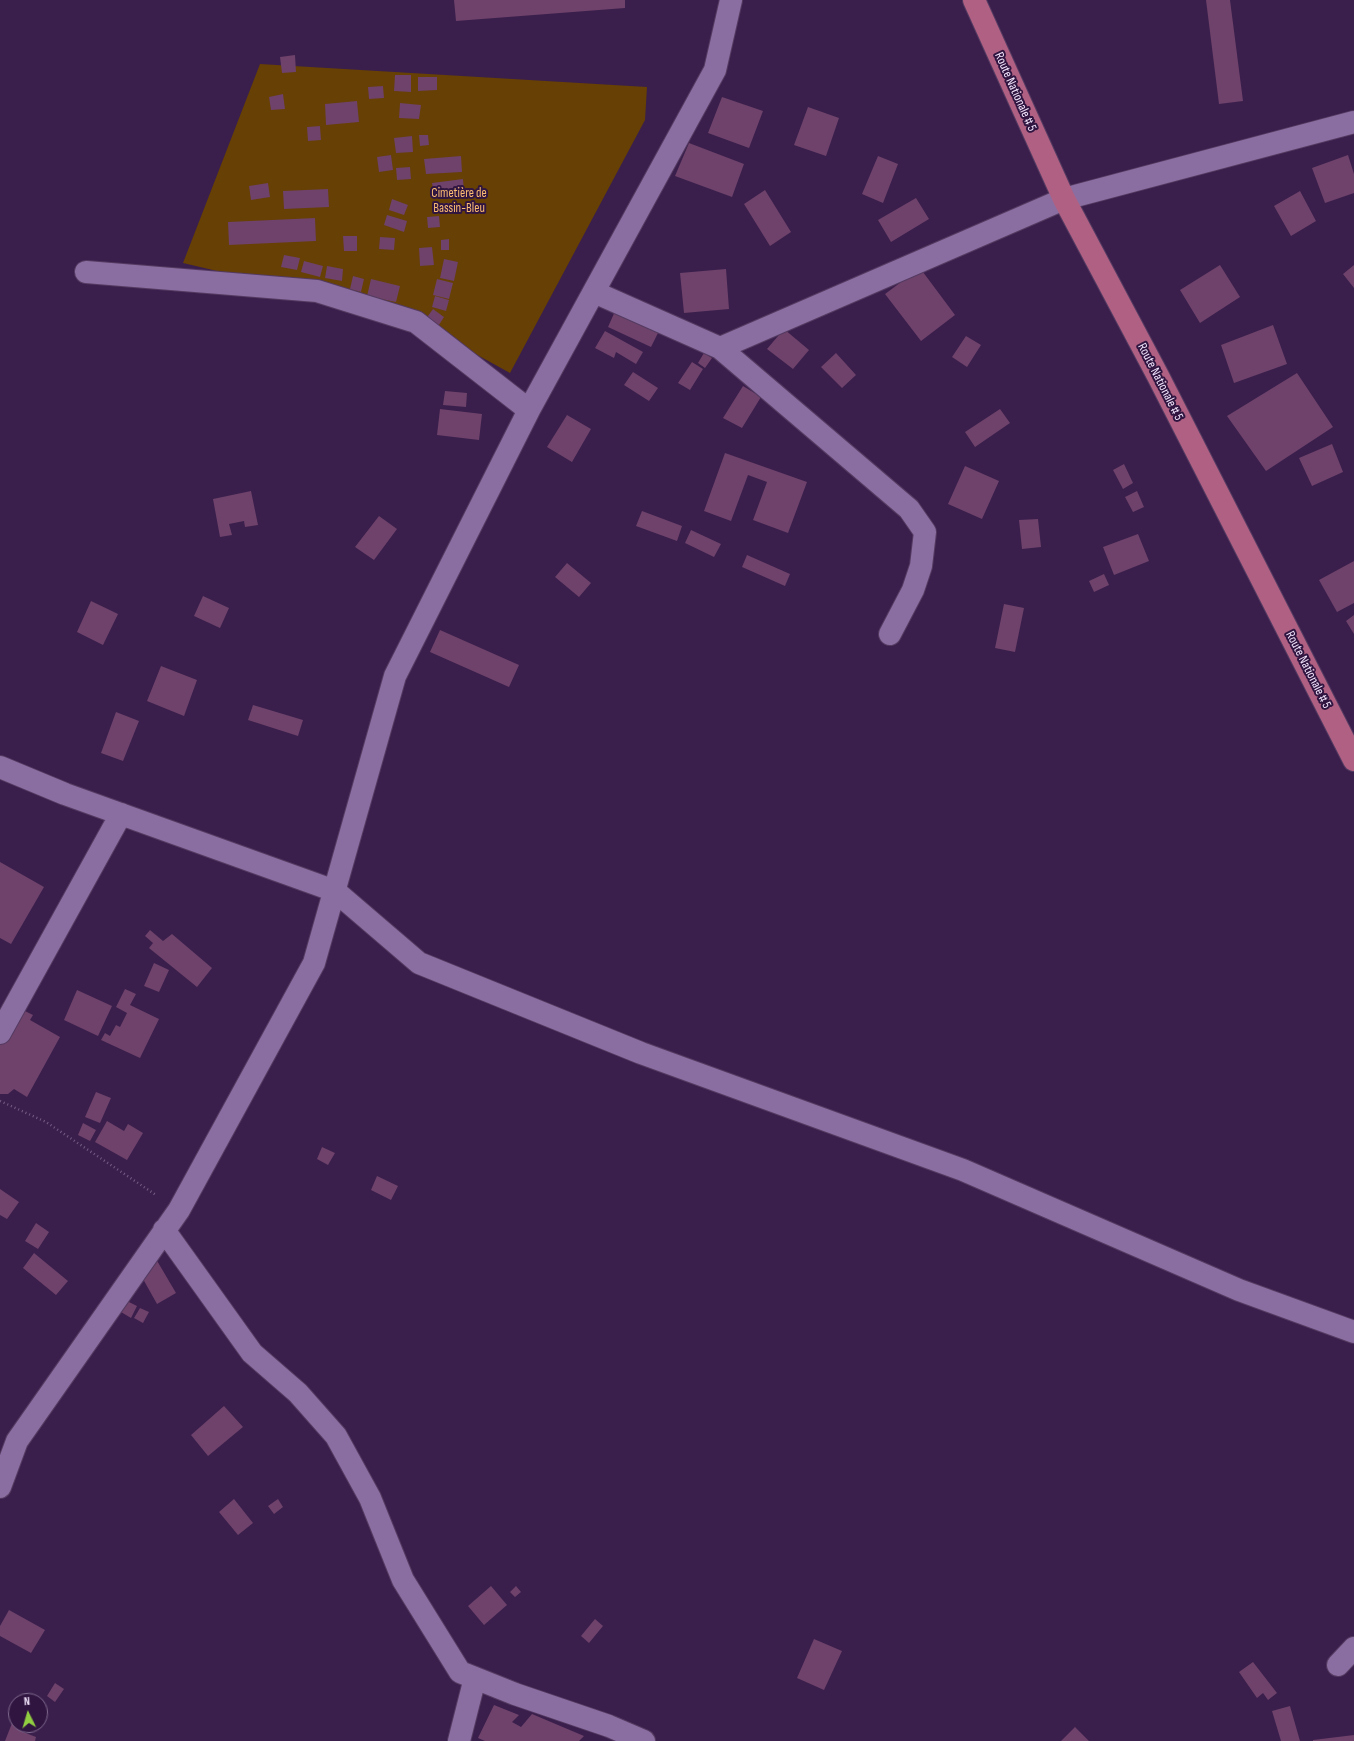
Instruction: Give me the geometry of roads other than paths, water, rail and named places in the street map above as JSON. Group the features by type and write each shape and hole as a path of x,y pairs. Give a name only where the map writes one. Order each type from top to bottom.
{"main road":[{"name":"Route Nationale # 5","path":"974,0 1064,199 1158,376 1354,760"}],"street":[{"path":"0,1487 17,1441 179,1210 314,963 395,676 529,410 715,70 731,0"},
{"path":"720,348 1064,199 1354,122"},
{"path":"86,272 309,290 325,293 416,322 529,410"},
{"path":"594,292 720,348 908,509 925,532 921,566 913,590 890,634"},
{"path":"0,767 65,794 335,891 419,963 641,1053 963,1170 1239,1290 1354,1332"},
{"path":"0,1033 121,814"},
{"path":"164,1230 252,1353 298,1393 336,1436 370,1498 403,1580 460,1672 515,1694 609,1726 644,1741"},
{"path":"1338,1664 1354,1648"},
{"path":"459,1741 475,1678"}],"park label":[{"name":"Cimetière de Bassin-Bleu","path":"459,202"}]}
